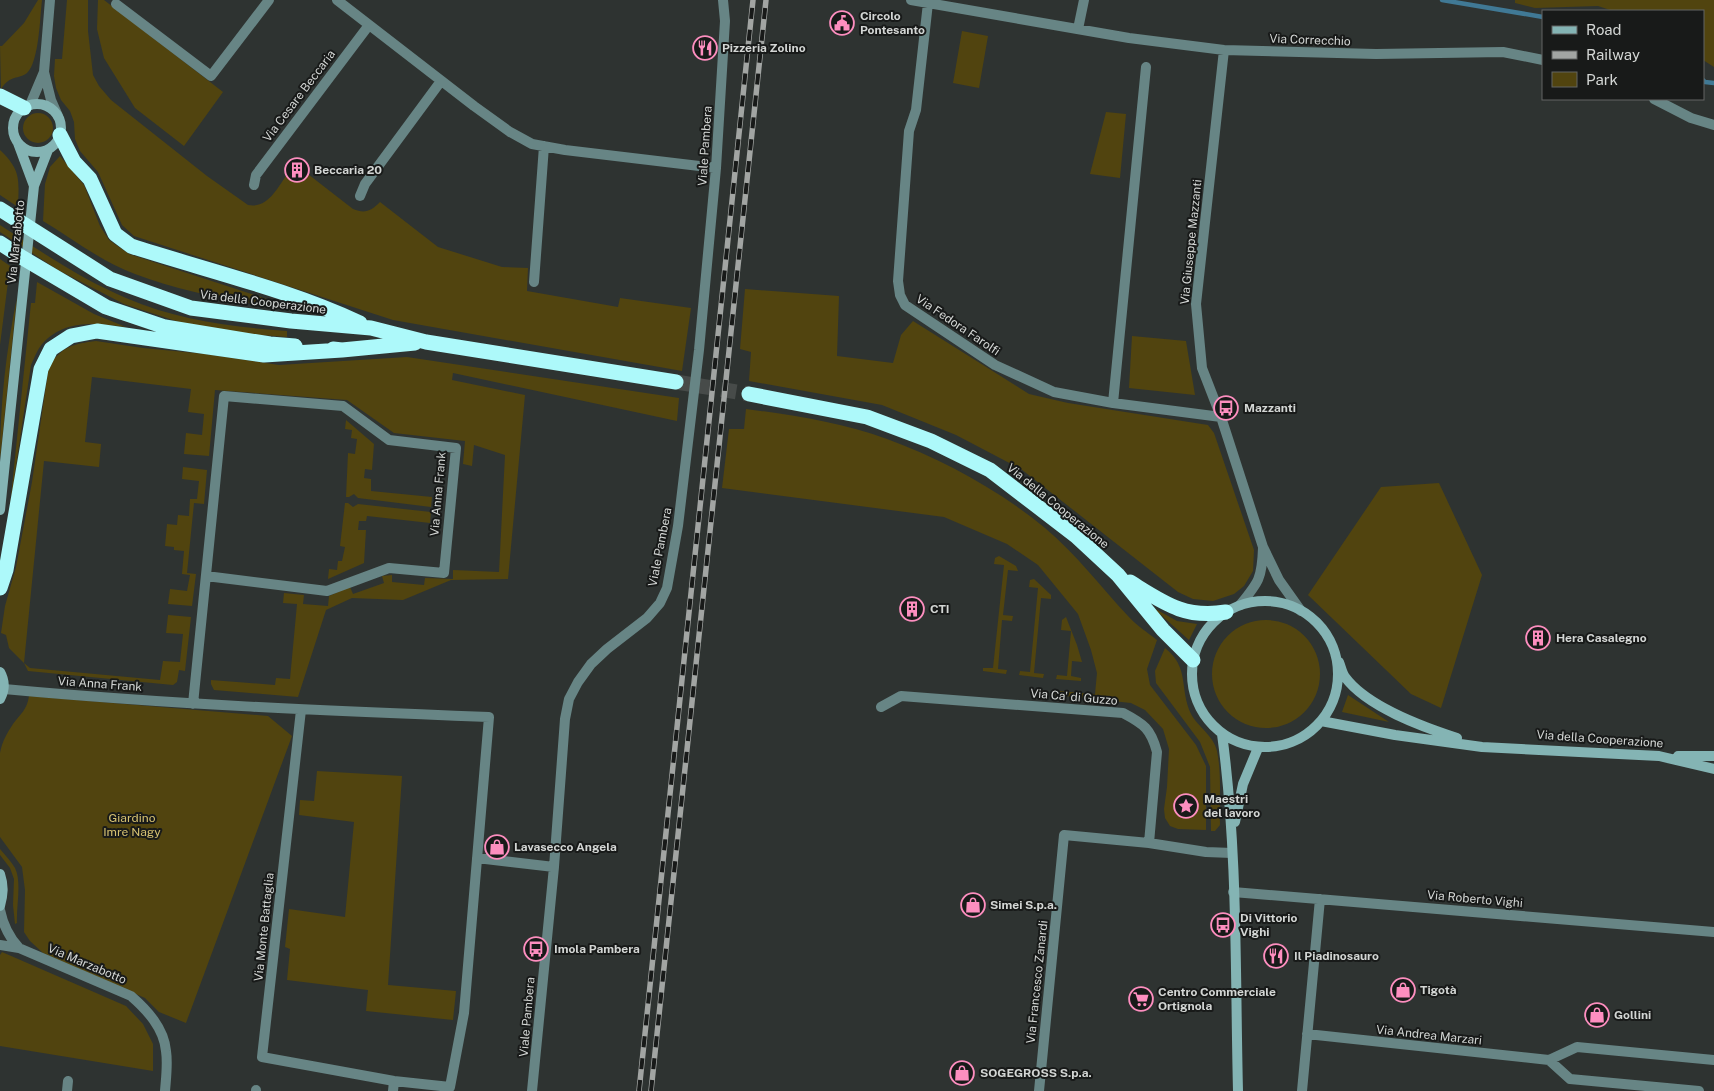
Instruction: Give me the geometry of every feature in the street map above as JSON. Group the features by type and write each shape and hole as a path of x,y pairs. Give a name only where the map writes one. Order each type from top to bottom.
{"highway":[{"path":"0,96 27,107"},
{"path":"60,135 74,162 90,179 115,234 131,246 280,291 331,309 371,328"},
{"name":"Via della Cooperazione","path":"0,209 110,279 191,308 291,321 371,328 426,342 676,382"},
{"name":"Via della Cooperazione","path":"0,243 106,307 165,327 270,344 342,350 426,342"},
{"path":"0,588 6,570 40,369 51,349 71,336 97,331 264,355 342,350"},
{"name":"Via della Cooperazione","path":"749,394 867,417 940,445 990,470 1076,536 1118,575 1164,630 1193,660"},
{"name":"Via della Cooperazione","path":"1118,575 1165,604 1192,613 1210,614 1233,608"}],"street":[{"path":"50,0 44,72 50,100 58,116 61,122 60,135 53,146 48,150 40,152 31,152 24,148 14,136 14,120 27,107 38,104 46,106 58,116"},
{"path":"116,4 211,76 269,0"},
{"path":"337,0 510,132 532,144 716,168"},
{"name":"Viale Pambera","path":"532,1091 554,867 565,719 569,699 591,664 607,649 648,618 660,603 667,588 678,526 692,422 716,168 725,20 723,0"},
{"name":"Via Correcchio","path":"911,0 1078,29 1224,50 1376,54 1503,52 1542,60"},
{"path":"1078,29 1084,2"},
{"name":"Via Fedora Farolfi","path":"928,3 916,110 909,131 898,281 900,295 906,305 995,365 1054,392 1114,403 1221,417"},
{"name":"Via Cesare Beccaria","path":"254,185 256,175 369,25"},
{"name":"Via Giuseppe Mazzanti","path":"1224,50 1196,304 1202,368 1221,417 1263,547 1279,580 1301,611"},
{"path":"1114,403 1146,68"},
{"path":"27,107 44,72"},
{"path":"360,196 364,184 441,80"},
{"path":"1656,100 1691,118 1714,125"},
{"name":"Via Marzabotto","path":"18,142 34,189"},
{"path":"534,282 544,146"},
{"name":"Via Marzabotto","path":"0,510 34,189 48,150"},
{"name":"Via Anna Frank","path":"193,704 224,396 343,406 389,440 456,448 444,573 389,568 327,591 206,576"},
{"name":"Via Giuseppe Mazzanti","path":"1233,608 1258,583 1263,547"},
{"path":"1255,602 1271,602 1286,604 1301,611 1312,618 1321,628 1334,652 1337,681 1329,709 1321,721 1308,734 1293,742 1276,747 1258,748 1239,743 1222,734 1205,716 1194,694 1191,677 1193,660 1199,641 1211,624 1233,608 1255,602"},
{"name":"Via della Cooperazione","path":"1328,639 1345,676 1368,699 1409,720 1482,747"},
{"path":"0,672 4,682 2,694"},
{"name":"Via Anna Frank","path":"2,694 301,710"},
{"name":"Via Ca' di Guzzo","path":"881,707 900,696 1123,713 1148,728 1154,738 1157,752 1149,843"},
{"name":"Via Monte Battaglia","path":"301,710 489,717 464,1013 450,1087 394,1086 262,1058 301,710"},
{"name":"Via della Cooperazione","path":"1321,721 1394,735 1482,747 1659,756 1714,769"},
{"path":"1222,734 1229,785 1232,838 1238,1091"},
{"path":"1232,838 1243,784 1258,748"},
{"path":"1659,756 1714,756"},
{"name":"Via Francesco Zanardi","path":"1039,1091 1064,835 1149,843 1232,854"},
{"path":"477,858 554,867"},
{"path":"0,874 3,882 3,895 0,906"},
{"name":"Via Roberto Vighi","path":"1233,892 1714,932"},
{"path":"1302,1091 1320,899"},
{"path":"0,910 3,923 10,938 19,948"},
{"name":"Via Marzabotto","path":"0,945 19,948 131,996 145,1009 158,1028 166,1050 165,1091"},
{"name":"Via Andrea Marzari","path":"1307,1034 1549,1060"},
{"path":"1699,1091 1570,1079 1549,1060 1576,1047 1714,1060"}],"green space":[{"path":"38,0 42,0 40,28 31,67 27,73 11,79 1,89 0,46 24,23"},
{"path":"67,0 88,0 88,31 93,75 99,86 111,100 207,176 248,205 261,204 272,196 288,173 296,180 304,171 353,209 368,211 380,202 438,247 502,267 528,268 527,291 618,307 620,298 691,308 682,371 393,320 134,236 122,225 98,172 80,151 75,139 74,122 70,111 61,100 56,88 54,76 55,59 62,59"},
{"path":"98,0 104,0 223,92 184,146 135,108 104,58 97,29"},
{"path":"1515,0 1714,0 1714,67 1704,61 1704,10 1610,10 1598,6 1535,8 1515,3"},
{"path":"962,31 988,36 979,88 953,83"},
{"path":"1106,112 1126,114 1120,178 1090,174"},
{"path":"38,113 49,117 53,128 49,139 38,143 27,139 23,128 27,117"},
{"path":"0,150 12,163 17,175 19,189 18,207 0,195"},
{"path":"60,156 84,185 100,226 109,240 129,254 313,314 178,288 123,269 88,250 43,221 45,184 50,167"},
{"path":"0,225 77,273 145,306 205,321 287,331 287,337 235,333 182,323 124,304 58,270 0,232"},
{"path":"0,259 10,266 0,345"},
{"path":"37,282 94,314 126,327 92,324 71,327 60,330 40,346 31,365 10,506 31,303 35,303"},
{"path":"745,289 839,296 837,356 893,363 901,335 913,321 1029,394 1068,403 1208,425 1214,433 1254,550 1253,571 1244,586 1234,594 1213,601 1193,599 1178,592 1021,469 956,435 882,405 749,381 751,352 740,349"},
{"path":"17,297 0,460 4,378"},
{"path":"1132,336 1186,341 1195,395 1129,388"},
{"path":"96,341 279,365 407,357 679,398 677,421 453,373 452,380 525,395 508,579 451,580 403,600 352,598 326,610 298,697 214,690 211,680 275,685 276,678 290,679 297,604 283,603 284,593 304,595 303,604 328,606 329,596 350,587 353,594 384,583 382,576 392,575 392,582 424,585 425,578 453,579 453,570 499,572 505,455 474,445 472,466 463,464 465,441 394,433 347,400 215,390 209,456 184,454 186,433 202,435 204,414 188,412 191,389 92,377 85,442 101,444 99,467 44,461 24,663 9,648 6,635 1,633 5,606 16,567 32,482 49,365 59,354 70,347"},
{"path":"746,409 835,424 870,433 908,447 949,466 989,488 1027,514 1056,538 1078,559 1131,619 1157,640 1147,669 1150,685 1196,745 1206,766 1206,830 1178,829 1170,826 1165,818 1164,809 1169,749 1163,729 1145,710 1131,703 1055,695 1059,691 1095,694 1097,673 1078,614 1038,565 1007,544 944,517 722,488 729,429 744,429"},
{"path":"346,420 374,444 372,470 365,469 364,478 371,479 371,491 432,497 431,507 358,498 354,494 346,497 348,453 355,454 357,439 351,438 352,430 345,429"},
{"path":"183,467 207,470 204,504 194,503 187,573 196,574 192,606 168,604 170,589 187,591 190,575 182,574 184,551 174,550 174,547 165,546 167,524 177,525 178,515 189,516 190,499 197,499 199,481 182,479"},
{"path":"1439,483 1482,575 1441,708 1411,694 1308,595 1381,487"},
{"path":"345,503 353,507 358,504 431,512 430,523 367,516 366,521 359,521 358,530 366,530 364,563 328,579 329,569 337,570 338,561 342,561 345,547 340,546"},
{"path":"999,556 1016,566 1018,571 1008,570 1003,615 1013,616 1012,621 1002,620 998,669 1007,670 1006,674 983,671 983,668 993,668 1004,565 994,564 995,558"},
{"path":"1034,579 1051,595 1051,599 1041,598 1034,673 1044,674 1043,678 1019,675 1020,671 1030,672 1038,588 1029,587 1030,580"},
{"path":"1152,607 1177,621 1197,624 1189,640"},
{"path":"168,615 191,617 185,671 179,670 177,682 173,685 28,671 24,663 30,668 160,680 163,661 180,662 183,634 166,633"},
{"path":"1066,617 1077,645 1082,662 1072,661 1071,676 1081,678 1081,681 1056,679 1057,675 1067,676 1071,631 1061,630 1062,620"},
{"path":"1266,620 1276,621 1296,629 1304,636 1311,644 1319,664 1319,684 1311,704 1304,712 1296,719 1276,727 1266,728 1256,727 1236,719 1228,712 1221,704 1213,684 1212,674 1213,664 1221,644 1228,636 1236,629 1256,621"},
{"path":"1165,648 1178,663 1183,679 1187,705 1191,714 1213,741 1217,751 1220,779 1220,825 1215,831 1211,831 1210,767 1200,742 1156,683 1155,671"},
{"path":"1348,695 1389,722 1342,712"},
{"name":"Giardino Imre Nagy","path":"29,696 268,716 292,736 186,1023 159,1012 145,998 43,953 30,941 24,932 25,890 22,867 0,837 0,753 7,734 25,708"},
{"path":"317,771 402,776 388,985 456,991 453,1020 366,1011 368,990 287,980 290,949 285,947 289,909 345,917 354,822 299,815 300,800 314,801"},
{"path":"0,849 13,865 17,874 17,923 15,924 13,905 14,879 10,868 0,855"},
{"path":"2,952 126,1006 143,1024 153,1044 153,1071 0,1046 0,955"}],"waterway":[{"path":"1442,0 1542,17"},
{"path":"1704,81 1714,83"}],"tunnel":[{"path":"676,382 749,394"}],"railway":[{"path":"639,1091 753,0"},
{"path":"651,1091 766,0"}],"place":[{"name":"Circolo Pontesanto","path":"842,23"},
{"name":"Pizzeria Zolino","path":"705,48"},
{"name":"Beccaria 20","path":"297,170"},
{"name":"Mazzanti","path":"1226,408"},
{"name":"CTI","path":"912,609"},
{"name":"Hera Casalegno","path":"1538,638"},
{"name":"Maestri del lavoro","path":"1186,806"},
{"name":"Lavasecco Angela","path":"497,847"},
{"name":"Simei S.p.a.","path":"973,905"},
{"name":"Di Vittorio Vighi","path":"1223,925"},
{"name":"Imola Pambera","path":"536,949"},
{"name":"Il Piadinosauro","path":"1276,956"},
{"name":"Tigotà","path":"1403,990"},
{"name":"Centro Commerciale Ortignola","path":"1141,999"},
{"name":"Gollini","path":"1597,1015"},
{"name":"SOGEGROSS S.p.a.","path":"962,1073"}]}
